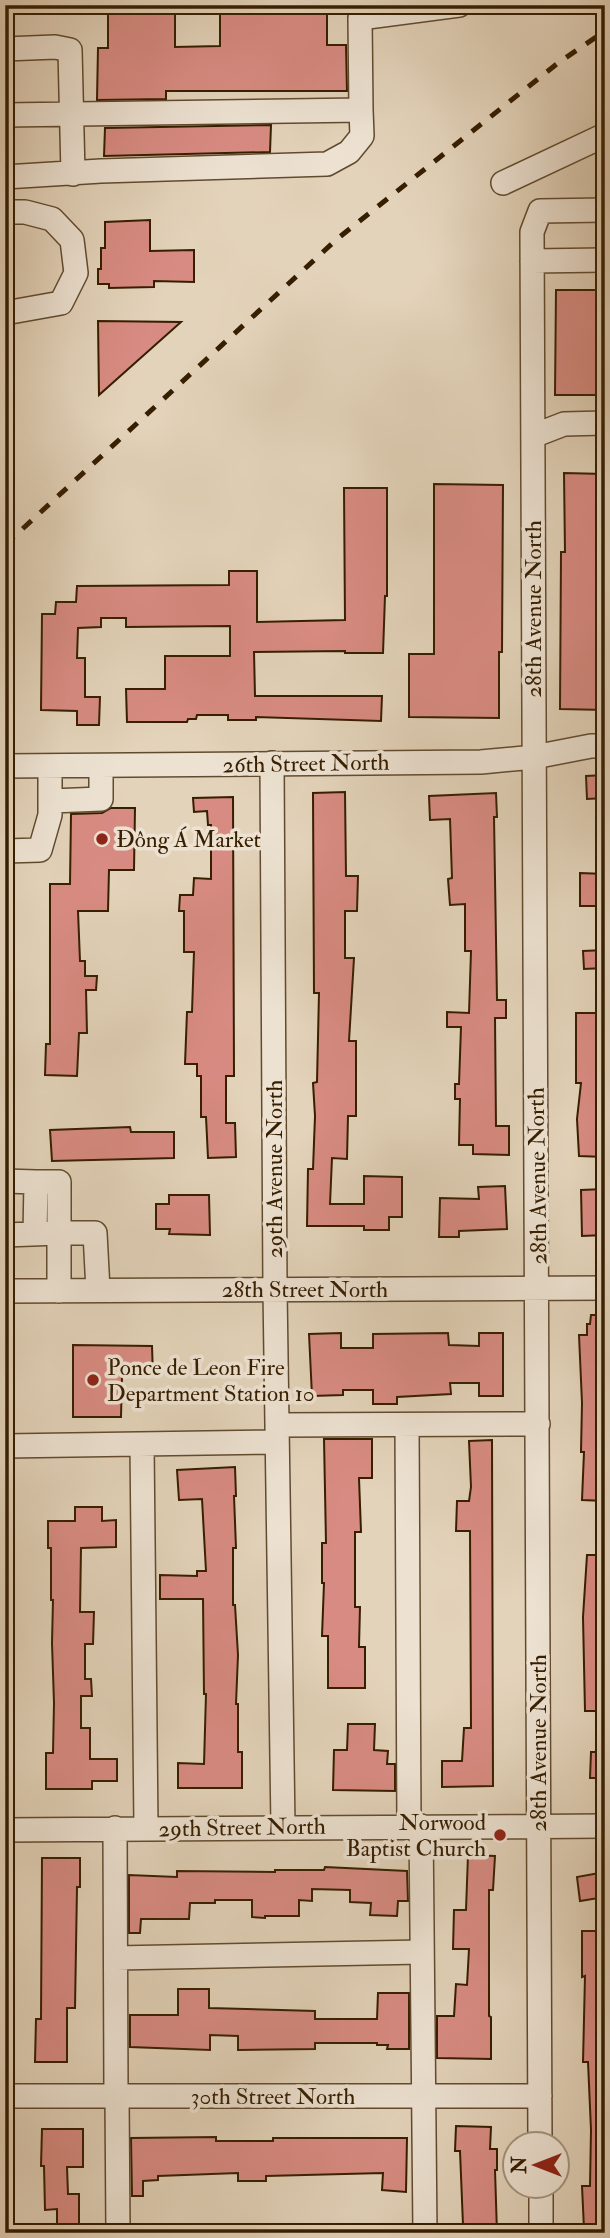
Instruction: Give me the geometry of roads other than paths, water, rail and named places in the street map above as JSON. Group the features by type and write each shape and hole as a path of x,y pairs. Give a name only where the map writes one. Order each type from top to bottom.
{"street":[{"path":"5,177 101,171 327,164 349,152 362,136 360,18 459,5"},
{"path":"5,50 55,47 70,50 73,174"},
{"path":"5,115 361,110"},
{"path":"503,183 605,135"},
{"name":"28th Avenue North","path":"540,2130 533,232 540,211 605,210"},
{"path":"5,212 25,212 52,219 72,240 76,272 61,303 5,313"},
{"path":"533,261 605,260"},
{"path":"533,436 564,424 605,423"},
{"name":"26th Street North","path":"5,766 481,762 605,746"},
{"name":"29th Avenue North","path":"272,763 275,1290 283,1827"},
{"path":"5,851 40,850 50,815 50,767"},
{"path":"51,801 101,799 101,767"},
{"path":"5,1181 59,1182 59,1291"},
{"path":"36,1182 36,1234"},
{"path":"5,1234 95,1233 98,1290"},
{"name":"28th Street North","path":"5,1291 605,1288"},
{"path":"5,1446 142,1444 407,1425 538,1424"},
{"path":"407,1425 415,1826 422,1952 425,2233"},
{"path":"142,1444 146,1828"},
{"name":"29th Street North","path":"5,1830 605,1826"},
{"path":"115,1829 118,2233"},
{"path":"116,1958 422,1952"},
{"name":"30th Street North","path":"5,2096 540,2096"},
{"path":"541,2200 541,2233"}],"railway":[{"path":"5,545 337,239 558,63 605,31"}],"place":[{"name":"Đông Á Market","path":"102,839"},
{"name":"Ponce de Leon Fire Department Station 10","path":"93,1380"},
{"name":"Norwood Baptist Church","path":"500,1835"}]}
